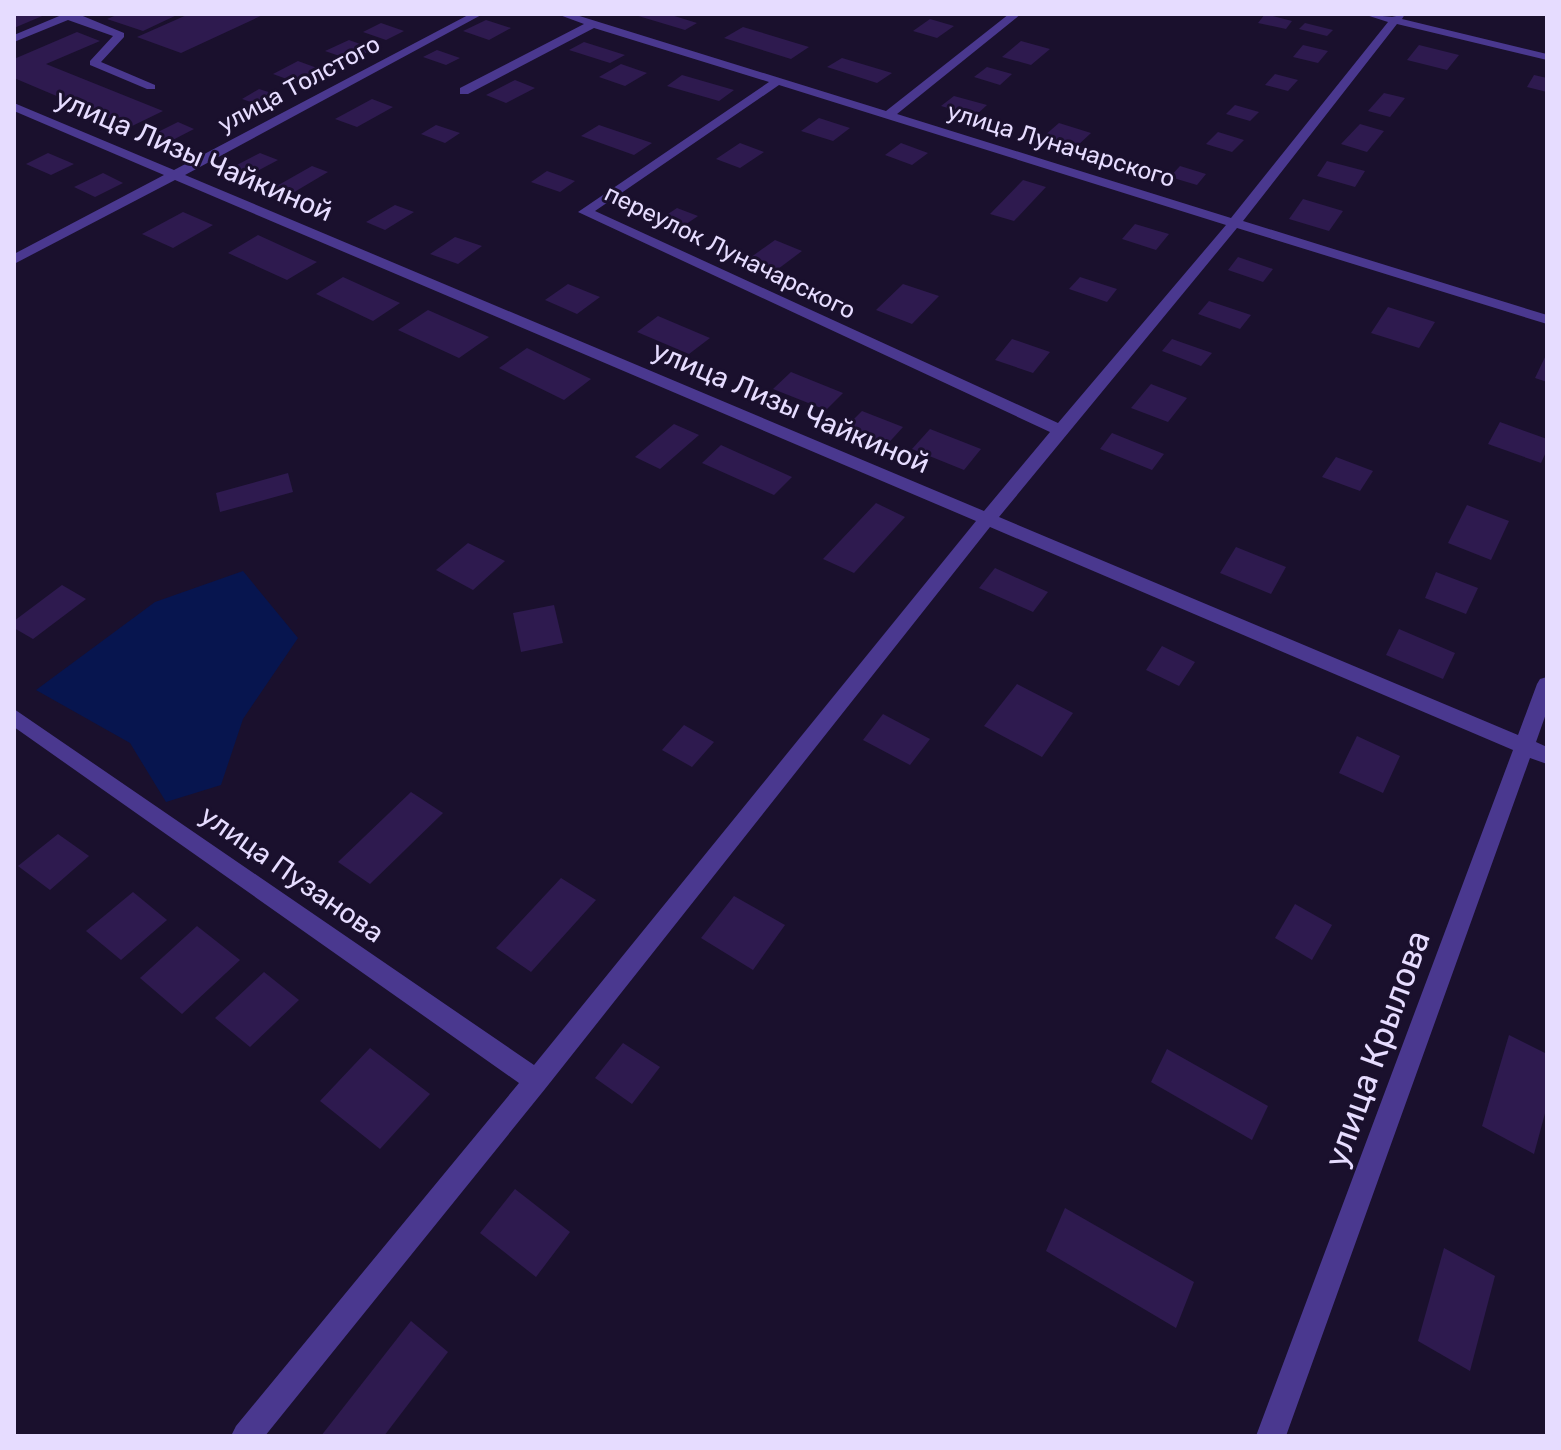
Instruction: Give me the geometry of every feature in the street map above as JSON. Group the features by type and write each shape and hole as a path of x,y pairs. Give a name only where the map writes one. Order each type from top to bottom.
{"street":[{"name":"улица Толстого","path":"14,260 478,14"},
{"name":"улица Луначарского","path":"562,14 1547,320"},
{"path":"889,114 1016,14"},
{"path":"1368,14 1398,17 1547,57"},
{"path":"14,39 70,15 120,35 94,63 151,87"},
{"path":"246,1436 536,1081 987,519 1235,222 1398,17"},
{"path":"464,91 593,24"},
{"name":"переулок Луначарского","path":"778,81 585,212 1061,431"},
{"name":"улица Лизы Чайкиной","path":"14,107 1536,751"},
{"name":"улица Крылова","path":"1271,1436 1536,751 1547,684"},
{"name":"улица Пузанова","path":"14,717 536,1081"}],"shaded area":[{"path":"243,571 298,638 243,719 221,785 166,802 130,743 36,690 155,602"}],"building":[{"path":"14,14 47,14 14,28"},
{"path":"119,14 179,14 143,31 107,19"},
{"path":"189,14 265,14 181,53 137,37"},
{"path":"668,14 697,23 685,30 635,15"},
{"path":"1265,14 1292,21 1286,29 1258,23"},
{"path":"930,19 954,26 937,38 913,31"},
{"path":"486,20 511,28 489,40 463,31"},
{"path":"381,23 404,31 386,40 363,32"},
{"path":"1305,23 1333,30 1327,36 1299,29"},
{"path":"743,27 809,47 791,59 724,38"},
{"path":"77,32 100,41 46,64 163,111 130,127 14,78 14,59"},
{"path":"349,40 374,49 351,60 325,51"},
{"path":"1021,41 1050,49 1031,65 1002,57"},
{"path":"584,42 625,55 610,63 569,50"},
{"path":"1303,45 1328,51 1318,63 1293,57"},
{"path":"1419,45 1459,55 1447,70 1407,60"},
{"path":"437,50 460,58 446,65 423,57"},
{"path":"842,58 892,73 877,83 827,67"},
{"path":"298,61 328,72 303,85 273,74"},
{"path":"621,64 647,73 625,86 599,77"},
{"path":"987,67 1012,74 1000,85 974,77"},
{"path":"1275,74 1298,80 1288,91 1265,85"},
{"path":"682,75 734,90 719,101 667,86"},
{"path":"1534,75 1547,78 1547,92 1527,87"},
{"path":"515,80 535,88 506,103 486,95"},
{"path":"259,89 281,96 263,106 242,99"},
{"path":"1384,93 1405,98 1390,117 1368,111"},
{"path":"954,96 987,105 975,116 941,106"},
{"path":"372,99 393,107 357,127 335,119"},
{"path":"1235,105 1259,112 1250,121 1226,114"},
{"path":"819,118 850,128 833,141 801,131"},
{"path":"178,122 194,129 163,145 146,138"},
{"path":"1059,123 1091,133 1077,146 1044,136"},
{"path":"1360,124 1384,131 1367,152 1341,144"},
{"path":"436,125 460,133 445,143 421,134"},
{"path":"599,125 652,143 634,155 581,136"},
{"path":"1218,132 1244,140 1232,152 1206,144"},
{"path":"740,143 764,152 740,168 716,159"},
{"path":"901,143 928,153 912,165 885,155"},
{"path":"48,153 74,164 51,175 26,164"},
{"path":"260,153 278,160 248,176 231,168"},
{"path":"1327,161 1365,171 1355,187 1317,176"},
{"path":"312,166 328,172 291,194 275,187"},
{"path":"1180,166 1206,174 1197,185 1170,177"},
{"path":"547,171 575,181 560,192 531,182"},
{"path":"103,173 123,183 95,197 74,187"},
{"path":"1023,180 1046,187 1014,221 990,214"},
{"path":"1303,199 1343,211 1329,231 1289,219"},
{"path":"395,205 414,212 385,230 366,222"},
{"path":"677,208 698,216 676,231 656,222"},
{"path":"183,212 213,225 173,248 142,234"},
{"path":"1135,224 1169,234 1156,250 1122,239"},
{"path":"258,235 317,262 287,280 228,253"},
{"path":"455,237 482,246 458,264 430,254"},
{"path":"775,240 802,251 774,272 747,260"},
{"path":"1238,257 1273,269 1263,282 1228,270"},
{"path":"343,277 400,303 373,321 316,294"},
{"path":"1080,277 1117,289 1107,302 1069,289"},
{"path":"568,284 600,297 577,314 545,300"},
{"path":"903,284 939,296 912,324 876,310"},
{"path":"1209,301 1251,315 1240,329 1198,314"},
{"path":"1388,307 1435,322 1419,348 1371,333"},
{"path":"428,310 489,337 459,358 398,330"},
{"path":"658,316 710,338 689,354 637,332"},
{"path":"1012,339 1050,352 1033,373 995,360"},
{"path":"1172,339 1212,353 1201,366 1162,351"},
{"path":"527,348 591,379 564,400 499,368"},
{"path":"1547,353 1547,382 1535,378"},
{"path":"791,372 843,393 826,410 773,389"},
{"path":"1151,384 1187,398 1168,422 1131,408"},
{"path":"862,411 903,427 883,449 841,432"},
{"path":"1500,422 1547,439 1547,450 1541,463 1488,444"},
{"path":"674,424 699,435 660,469 635,457"},
{"path":"930,429 981,449 964,470 912,449"},
{"path":"1112,433 1164,454 1152,470 1100,449"},
{"path":"721,445 792,477 774,495 702,463"},
{"path":"1336,457 1373,471 1360,491 1322,477"},
{"path":"288,473 293,492 220,512 216,493"},
{"path":"876,503 905,517 854,573 823,559"},
{"path":"1467,505 1509,521 1491,560 1448,543"},
{"path":"468,543 505,561 473,590 436,570"},
{"path":"1236,547 1286,567 1271,594 1220,573"},
{"path":"995,568 1048,592 1033,612 979,588"},
{"path":"1436,572 1478,588 1466,614 1425,598"},
{"path":"62,585 86,599 33,639 14,628 14,621"},
{"path":"554,605 563,643 521,652 513,613"},
{"path":"1399,629 1455,653 1443,679 1386,655"},
{"path":"1162,646 1195,662 1179,686 1146,670"},
{"path":"1017,684 1073,713 1042,757 984,726"},
{"path":"883,714 930,739 910,765 863,740"},
{"path":"684,725 714,742 692,767 662,750"},
{"path":"1357,736 1400,756 1383,793 1339,773"},
{"path":"411,792 443,813 370,884 338,862"},
{"path":"58,834 89,856 50,890 18,866"},
{"path":"561,878 596,900 531,972 496,948"},
{"path":"133,892 167,920 121,960 86,931"},
{"path":"734,896 785,925 753,970 701,938"},
{"path":"1295,904 1332,925 1312,960 1275,938"},
{"path":"197,926 240,960 182,1014 140,978"},
{"path":"264,972 299,1000 250,1047 215,1018"},
{"path":"1509,1035 1547,1054 1547,1106 1534,1154 1482,1126"},
{"path":"623,1043 660,1067 632,1104 595,1078"},
{"path":"370,1048 430,1094 380,1149 320,1101"},
{"path":"1167,1049 1268,1106 1252,1140 1151,1082"},
{"path":"515,1189 570,1232 536,1277 480,1233"},
{"path":"1065,1208 1194,1282 1176,1328 1046,1251"},
{"path":"1444,1248 1495,1276 1470,1371 1418,1341"},
{"path":"411,1321 448,1352 384,1436 321,1436"}]}
